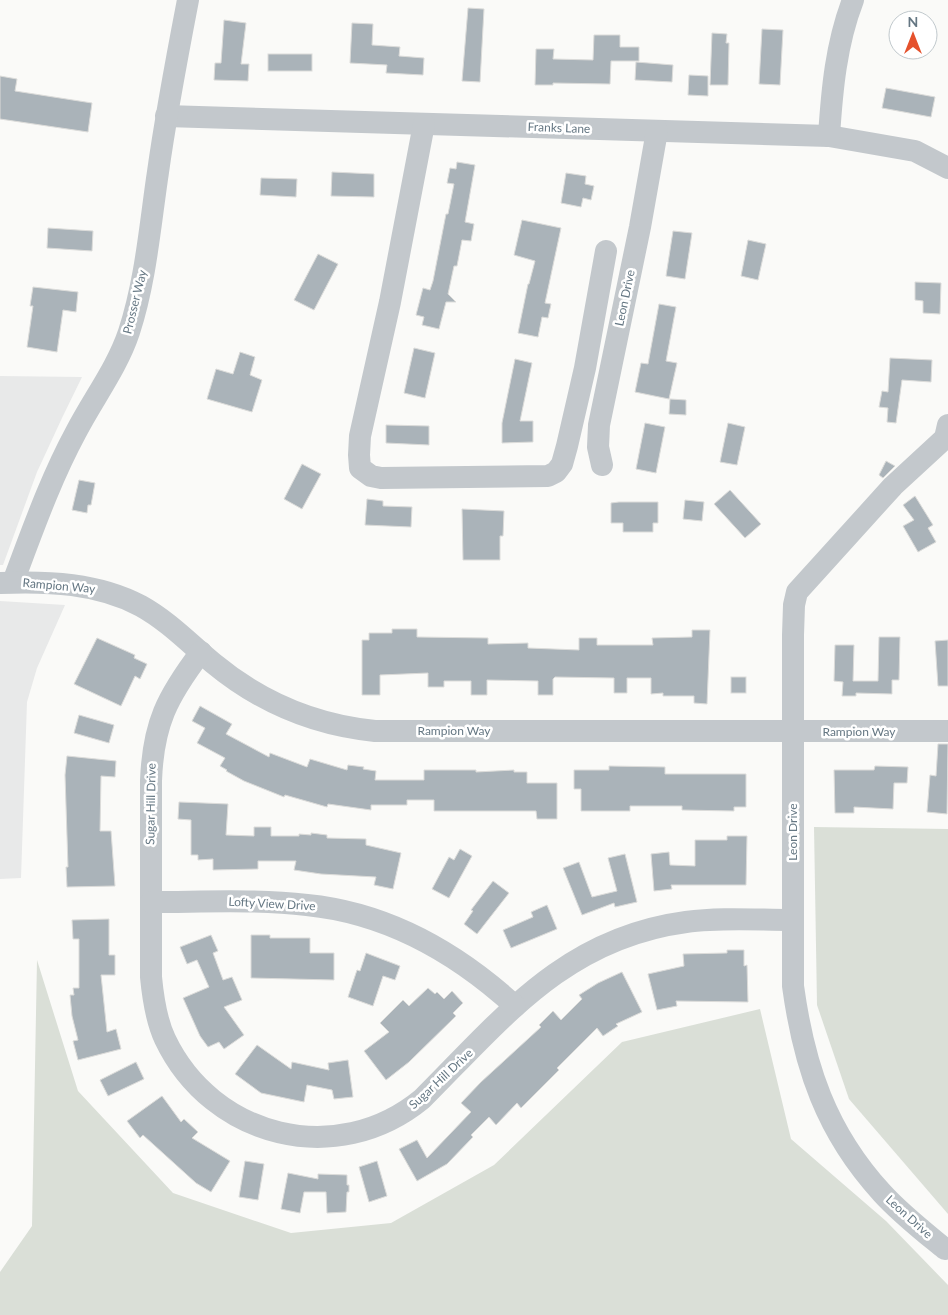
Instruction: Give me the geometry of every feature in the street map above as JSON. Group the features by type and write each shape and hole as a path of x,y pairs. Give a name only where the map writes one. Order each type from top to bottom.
{"street":[{"name":"Prosser Way","path":"6,582 76,432 108,377 129,332 136,307 148,244 166,116 188,0"},
{"path":"830,136 832,92 838,52 853,0"},
{"name":"Franks Lane","path":"166,116 830,136 915,152 948,168"},
{"path":"424,124 390,302 360,436 358,455 360,468 371,476 381,478 548,476 556,472 562,464 585,368 606,251"},
{"name":"Leon Drive","path":"602,465 598,447 599,424 640,227 657,131"},
{"name":"Leon Drive","path":"945,1249 882,1193 865,1173 838,1132 821,1099 808,1063 798,1025 793,986 792,920 793,635 794,605 797,592 893,486 945,438 948,425"},
{"name":"Rampion Way","path":"6,582 72,585 109,592 153,614 172,627 241,685 270,702 304,716 352,728 375,731 948,731"},
{"name":"Sugar Hill Drive","path":"201,652 182,676 169,700 154,740 150,781 152,991 157,1015 165,1038 178,1062 204,1093 235,1116 267,1130 298,1136 329,1136 369,1128 392,1119 422,1099 537,986 564,967 594,950 635,934 686,922 792,920"},
{"name":"Lofty View Drive","path":"151,902 294,904 329,908 366,917 416,937 450,955 480,976 515,1006"}],"shaded area":[{"path":"0,376 82,377 37,472 3,565 0,565"},
{"path":"0,601 65,605 37,668 27,702 21,878 0,879"},
{"path":"814,827 948,829 948,1214 849,1099 817,1005"},
{"path":"37,960 78,1091 173,1193 291,1233 391,1223 494,1165 622,1042 760,1009 791,1139 886,1221 948,1285 948,1315 0,1315 0,1272 32,1226"}],"building":[{"path":"468,8 484,9 480,82 462,81"},
{"path":"224,20 246,23 241,64 249,64 248,81 214,80 215,63 221,63"},
{"path":"352,23 373,24 372,45 400,47 399,56 424,58 423,75 386,73 387,65 350,63"},
{"path":"762,29 783,30 780,85 759,84"},
{"path":"712,33 727,34 726,43 729,43 728,85 710,85"},
{"path":"594,35 620,35 620,47 639,47 639,61 611,61 610,84 553,83 553,85 535,85 536,49 554,49 553,59 593,60"},
{"path":"268,54 312,54 312,71 268,71"},
{"path":"636,62 673,65 672,82 635,80"},
{"path":"689,75 708,76 708,96 688,95"},
{"path":"0,76 17,79 15,91 92,103 88,132 0,119"},
{"path":"886,88 935,97 931,117 882,108"},
{"path":"457,162 475,165 465,222 474,224 471,241 462,240 457,266 454,266 448,294 456,302 446,302 439,329 422,325 424,317 416,315 423,288 430,290 433,281 454,184 447,183 450,168 456,169"},
{"path":"332,172 374,174 374,197 331,196"},
{"path":"566,173 586,176 585,184 594,186 591,200 583,198 581,207 561,203"},
{"path":"261,178 297,179 296,197 260,195"},
{"path":"522,220 561,228 545,303 551,304 548,318 542,317 538,337 518,333 528,284 535,261 514,255"},
{"path":"48,228 93,231 92,251 47,248"},
{"path":"673,231 692,233 685,279 666,276"},
{"path":"748,240 766,244 758,280 741,276"},
{"path":"318,254 338,264 314,310 294,300"},
{"path":"915,282 941,283 940,314 923,313 923,301 915,300"},
{"path":"33,287 78,292 76,312 63,310 57,352 27,347 33,306 30,306"},
{"path":"659,304 676,307 666,361 677,363 669,399 635,392 641,363 648,364"},
{"path":"414,348 435,353 425,398 404,393"},
{"path":"240,352 255,357 250,375 262,380 252,412 207,399 216,369 233,374"},
{"path":"890,358 932,360 931,382 902,380 896,423 887,422 888,408 879,407 882,391 888,392"},
{"path":"515,359 532,363 520,421 533,421 533,442 502,443 502,423"},
{"path":"670,399 686,400 686,415 669,414"},
{"path":"645,423 665,427 656,473 636,469"},
{"path":"728,423 745,427 737,465 720,462"},
{"path":"386,425 429,426 429,445 386,443"},
{"path":"886,461 895,466 883,478 879,475"},
{"path":"302,464 321,474 302,509 284,499"},
{"path":"79,480 95,483 91,505 88,505 87,513 72,510"},
{"path":"730,490 761,524 745,538 714,504"},
{"path":"915,496 933,525 928,528 936,542 918,552 903,526 914,520 903,505"},
{"path":"367,499 383,501 383,506 412,507 411,527 365,525"},
{"path":"685,500 704,502 702,521 683,519"},
{"path":"658,502 658,523 653,523 653,532 623,532 623,523 611,523 611,503"},
{"path":"462,509 504,511 503,536 500,536 500,560 463,560"},
{"path":"392,629 417,629 417,637 488,638 488,644 528,643 528,648 579,650 579,638 597,638 597,645 653,645 652,638 692,637 692,630 710,630 707,704 694,703 694,696 663,696 663,693 651,694 651,678 627,678 627,693 614,693 614,678 555,677 553,679 553,695 538,695 538,681 487,680 487,695 471,695 471,681 444,681 444,687 428,687 428,673 380,675 380,695 362,695 362,640 369,640 369,633 392,633"},
{"path":"879,637 900,637 899,680 892,680 892,694 856,693 856,696 842,696 843,682 834,681 835,645 854,645 853,681 878,681"},
{"path":"97,638 135,655 134,658 147,664 140,679 135,676 121,706 74,684"},
{"path":"948,640 948,686 938,686 935,641"},
{"path":"731,677 746,677 746,693 731,693"},
{"path":"200,706 232,724 226,734 269,757 270,753 307,767 310,759 347,770 348,765 364,767 363,769 376,771 375,780 424,780 424,770 476,770 476,772 514,770 514,772 527,772 527,783 557,783 557,819 537,819 536,811 434,811 434,800 407,800 407,805 371,805 371,810 328,804 327,807 285,795 284,797 244,781 226,771 220,766 225,758 197,743 205,728 192,721"},
{"path":"79,715 114,725 109,743 74,733"},
{"path":"938,744 948,744 947,814 927,812 930,775 936,776"},
{"path":"67,756 116,761 115,777 101,776 100,831 111,831 115,886 67,887 65,775"},
{"path":"609,766 665,767 665,774 746,774 746,807 734,807 734,811 682,810 682,806 630,806 630,811 581,811 581,789 574,789 574,770 609,770"},
{"path":"875,766 908,767 907,783 894,783 893,809 854,807 854,813 835,813 834,770 874,770"},
{"path":"179,802 228,804 226,835 254,836 254,827 271,827 271,836 299,836 299,834 311,835 311,833 327,835 327,838 366,839 366,845 401,853 393,889 374,885 376,877 321,874 294,870 296,861 258,861 258,869 213,870 213,859 198,860 198,855 191,855 191,820 178,819"},
{"path":"727,836 747,836 746,885 671,885 672,889 654,891 651,854 669,852 670,865 695,866 695,840 727,840"},
{"path":"460,849 472,856 449,898 432,889 449,857 454,860"},
{"path":"625,854 637,902 615,907 614,903 582,915 563,868 579,862 592,897 617,891 608,858"},
{"path":"493,881 509,893 477,934 464,924 473,911 471,910"},
{"path":"547,905 557,929 511,948 503,930 533,917 531,912"},
{"path":"109,919 109,955 115,955 115,975 101,975 107,1032 116,1029 121,1049 78,1060 73,1041 78,1040 72,1016 70,995 74,995 73,988 79,988 79,939 73,939 72,920"},
{"path":"211,935 218,951 213,953 223,980 232,977 242,1000 224,1007 244,1035 224,1049 219,1042 208,1047 200,1036 183,998 209,987 197,960 187,964 180,947"},
{"path":"251,935 270,935 270,938 310,938 310,953 334,953 334,980 251,978"},
{"path":"727,950 744,950 744,966 747,965 748,1002 676,1001 677,1006 657,1010 648,974 684,966 683,954 727,953"},
{"path":"366,953 400,966 395,980 383,976 373,1006 348,997 357,970 360,971"},
{"path":"622,972 642,1012 616,1024 618,1026 603,1036 597,1028 521,1108 517,1103 496,1125 489,1117 447,1164 417,1181 399,1149 417,1140 427,1158 471,1112 461,1103 541,1027 539,1025 553,1011 561,1020 582,999 579,995 598,983"},
{"path":"428,988 435,994 437,992 444,999 452,991 463,1003 453,1013 456,1016 409,1062 386,1080 364,1051 389,1032 380,1023 403,1000 409,1006"},
{"path":"257,1045 291,1069 292,1062 329,1070 328,1063 348,1060 353,1097 334,1099 332,1090 307,1085 304,1102 261,1093 235,1074"},
{"path":"136,1062 144,1079 108,1096 100,1080"},
{"path":"162,1096 181,1122 184,1119 198,1132 192,1138 230,1161 211,1192 196,1183 143,1135 140,1138 127,1121"},
{"path":"245,1161 264,1164 258,1200 239,1197"},
{"path":"377,1161 387,1196 369,1202 359,1167"},
{"path":"288,1173 318,1179 318,1174 347,1175 349,1192 347,1192 346,1212 327,1213 326,1192 304,1192 300,1213 281,1209"}]}
